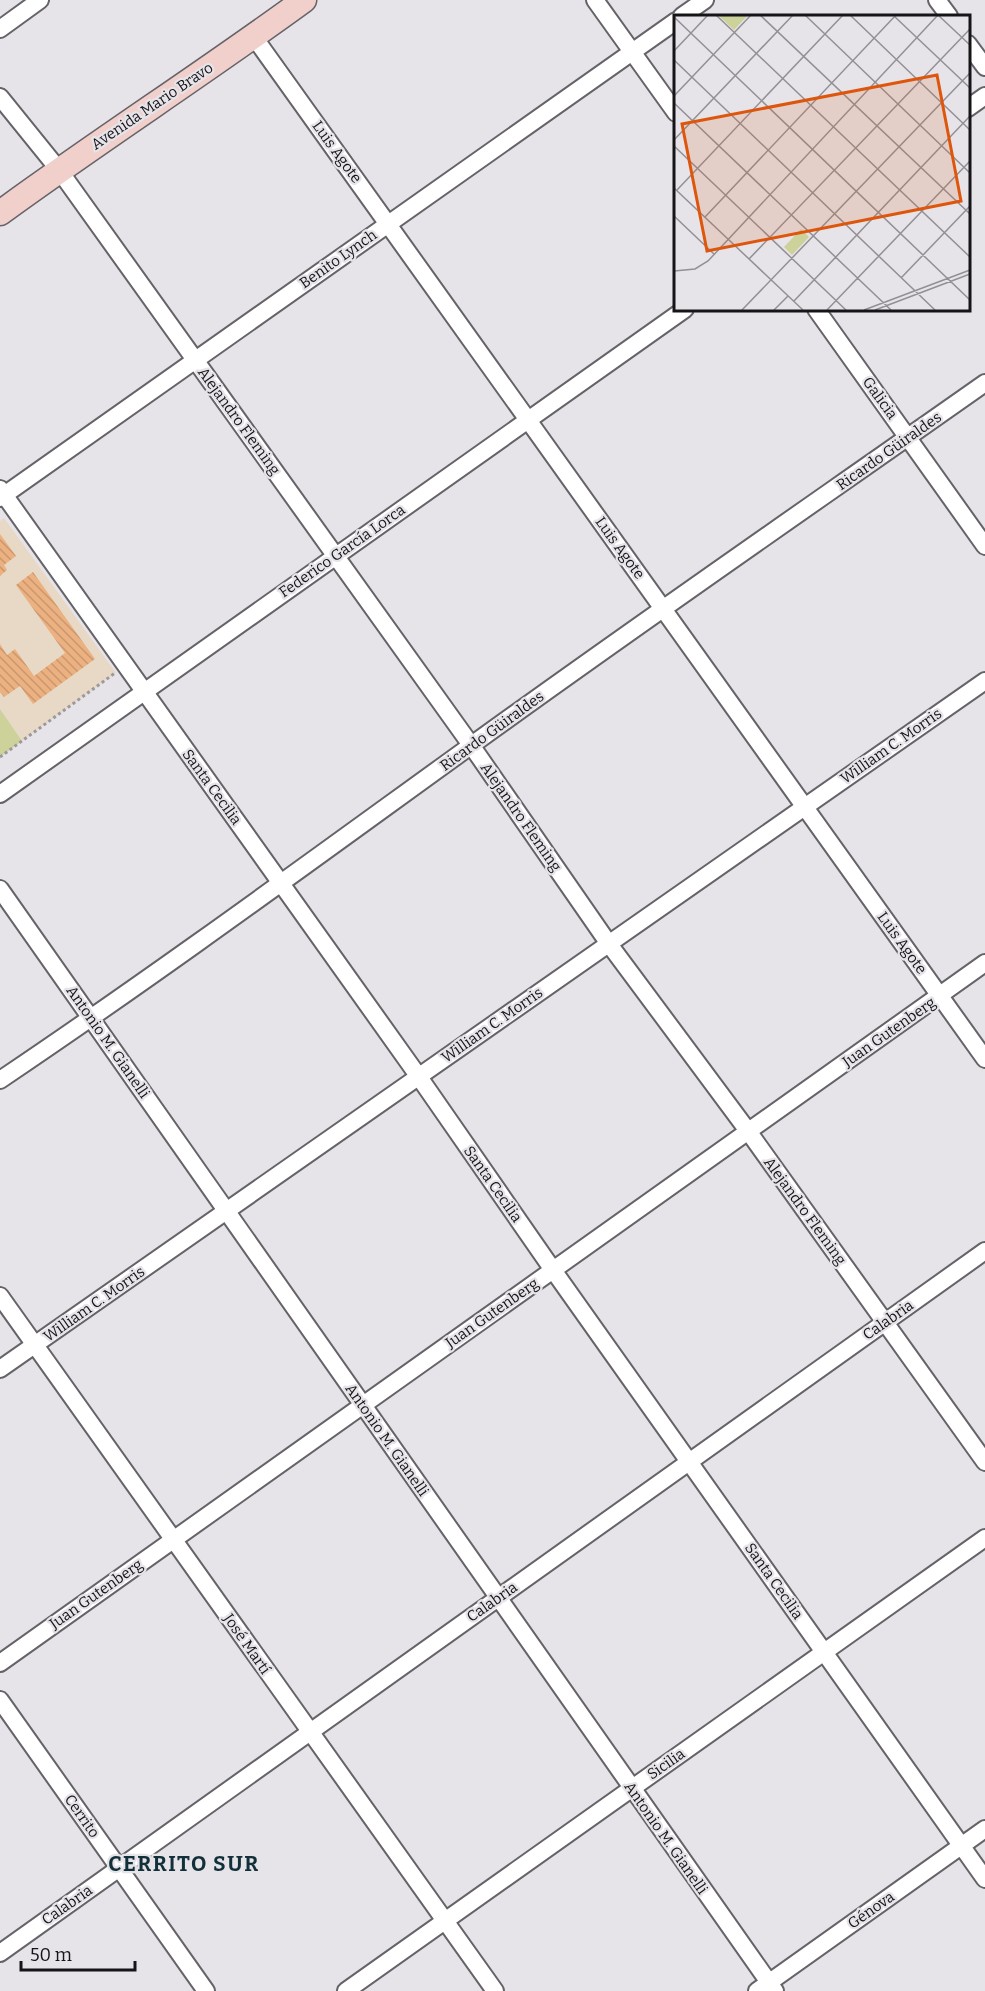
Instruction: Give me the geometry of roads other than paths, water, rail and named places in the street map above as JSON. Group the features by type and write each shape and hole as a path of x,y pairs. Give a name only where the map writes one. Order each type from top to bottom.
{"main road":[{"name":"Avenida Mario Bravo","path":"0,213 304,0"}],"street":[{"path":"0,29 40,0"},
{"path":"595,0 674,110"},
{"path":"683,15 705,0"},
{"path":"937,0 948,15"},
{"name":"Benito Lynch","path":"1,494 196,360 674,22"},
{"name":"Luis Agote","path":"254,37 985,1059"},
{"path":"970,45 985,67"},
{"path":"970,107 985,96"},
{"name":"Alejandro Fleming","path":"0,97 59,170 471,745 609,944 748,1131 985,1462"},
{"name":"Federico García Lorca","path":"0,794 683,310"},
{"name":"Galicia","path":"817,310 985,546"},
{"name":"Ricardo Güiraldes","path":"0,1080 91,1019 282,884 471,745 985,383"},
{"name":"Santa Cecilia","path":"1,494 282,884 985,1879"},
{"name":"William C. Morris","path":"0,1370 985,681"},
{"name":"Antonio M. Gianelli","path":"0,889 632,1789 767,1988"},
{"name":"Juan Gutenberg","path":"0,1663 985,963"},
{"name":"Calabria","path":"0,1953 985,1251"},
{"name":"José Martí","path":"0,1296 495,1991"},
{"name":"Sicilia","path":"346,1991 985,1538"},
{"name":"Cerrito","path":"0,1700 206,1991"},
{"name":"Génova","path":"767,1988 985,1830"}],"district":[{"name":"CERRITO SUR","path":"184,1864"}]}
